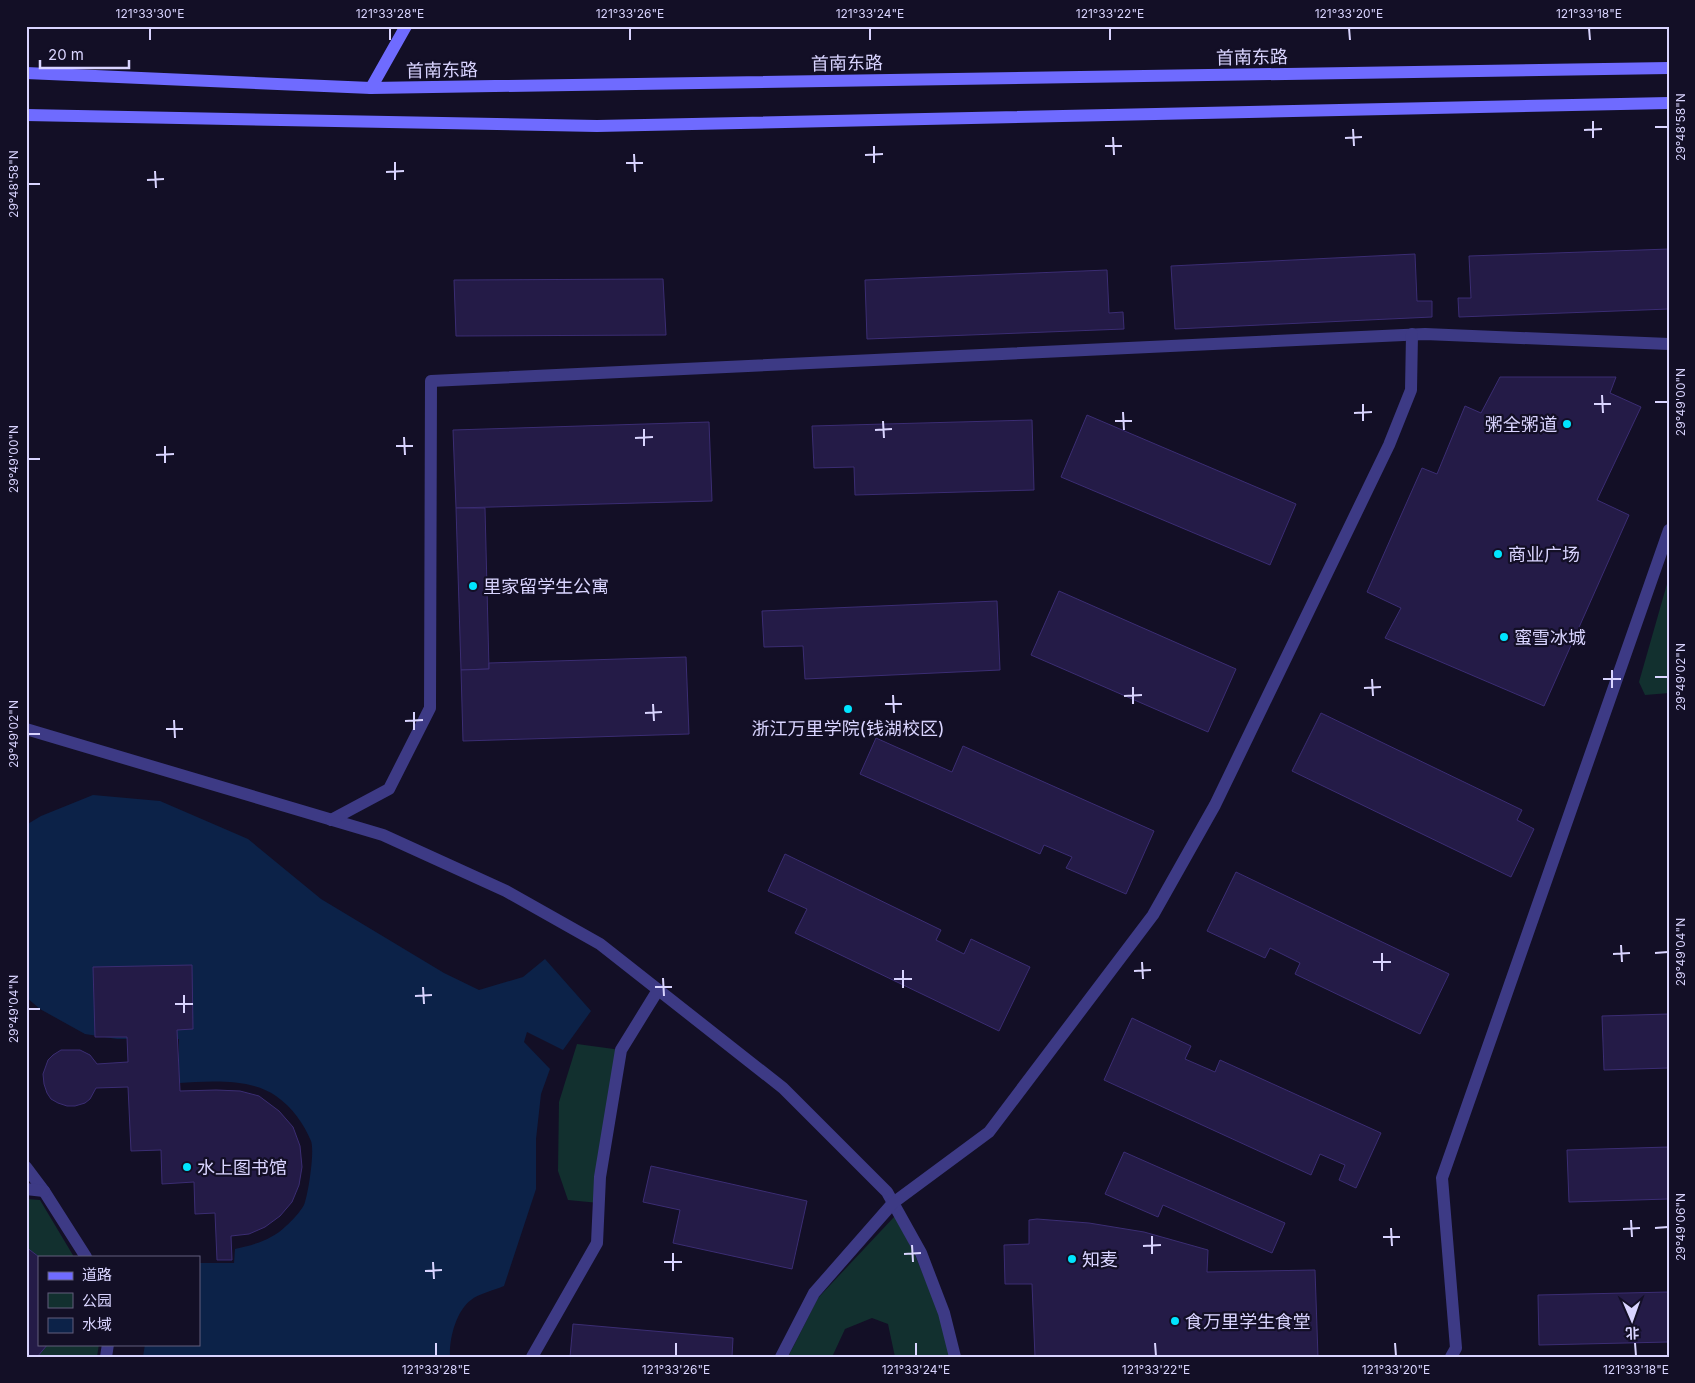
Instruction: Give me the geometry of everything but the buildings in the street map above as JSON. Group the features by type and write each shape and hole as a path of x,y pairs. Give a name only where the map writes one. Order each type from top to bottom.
{"main road":[{"path":"371,88 406,26"},
{"name":"首南东路","path":"26,72 371,88 1669,68"},
{"path":"26,115 598,126 1669,103"}],"lane":[{"path":"331,820 389,789 430,708 431,381 1412,334 1669,344"},
{"path":"781,1357 814,1293 893,1203 989,1132 1153,915 1215,805 1389,446 1411,390 1412,334"},
{"path":"1451,1357 1456,1348 1442,1178 1669,530"},
{"path":"26,729 383,835 506,891 600,944 783,1088 887,1192 921,1253 944,1313 955,1357"},
{"path":"532,1357 597,1243 600,1177 621,1050 658,990"},
{"path":"26,1167 44,1191 85,1256"},
{"path":"26,1190 44,1191"}],"green space":[{"path":"1669,577 1669,693 1645,695 1639,682"},
{"path":"577,1044 621,1050 599,1203 568,1200 558,1171 559,1102"},
{"path":"26,1199 40,1200 73,1256 38,1256 38,1346 99,1346 97,1357 26,1357"},
{"path":"895,1216 915,1255 940,1315 950,1357 895,1357 888,1324 872,1318 845,1329 832,1357 788,1357 818,1298"}],"water":[{"path":"93,795 160,801 248,839 321,899 444,973 479,990 523,977 545,959 591,1011 563,1050 527,1032 524,1042 550,1069 541,1094 536,1139 536,1189 504,1286 471,1300 461,1311 454,1326 450,1357 143,1357 145,1346 200,1346 200,1263 234,1263 235,1249 255,1244 268,1238 281,1231 291,1222 306,1200 312,1146 305,1128 297,1116 282,1100 266,1090 242,1083 179,1083 179,1039 117,1039 85,1034 40,1009 26,997 26,825 41,816"}],"place":[{"name":"粥全粥道","path":"1567,424"},
{"name":"商业广场","path":"1498,554"},
{"name":"里家留学生公寓","path":"473,586"},
{"name":"蜜雪冰城","path":"1504,637"},
{"name":"浙江万里学院(钱湖校区)","path":"848,709"},
{"name":"水上图书馆","path":"187,1167"},
{"name":"知麦","path":"1072,1259"},
{"name":"食万里学生食堂","path":"1175,1321"}]}
